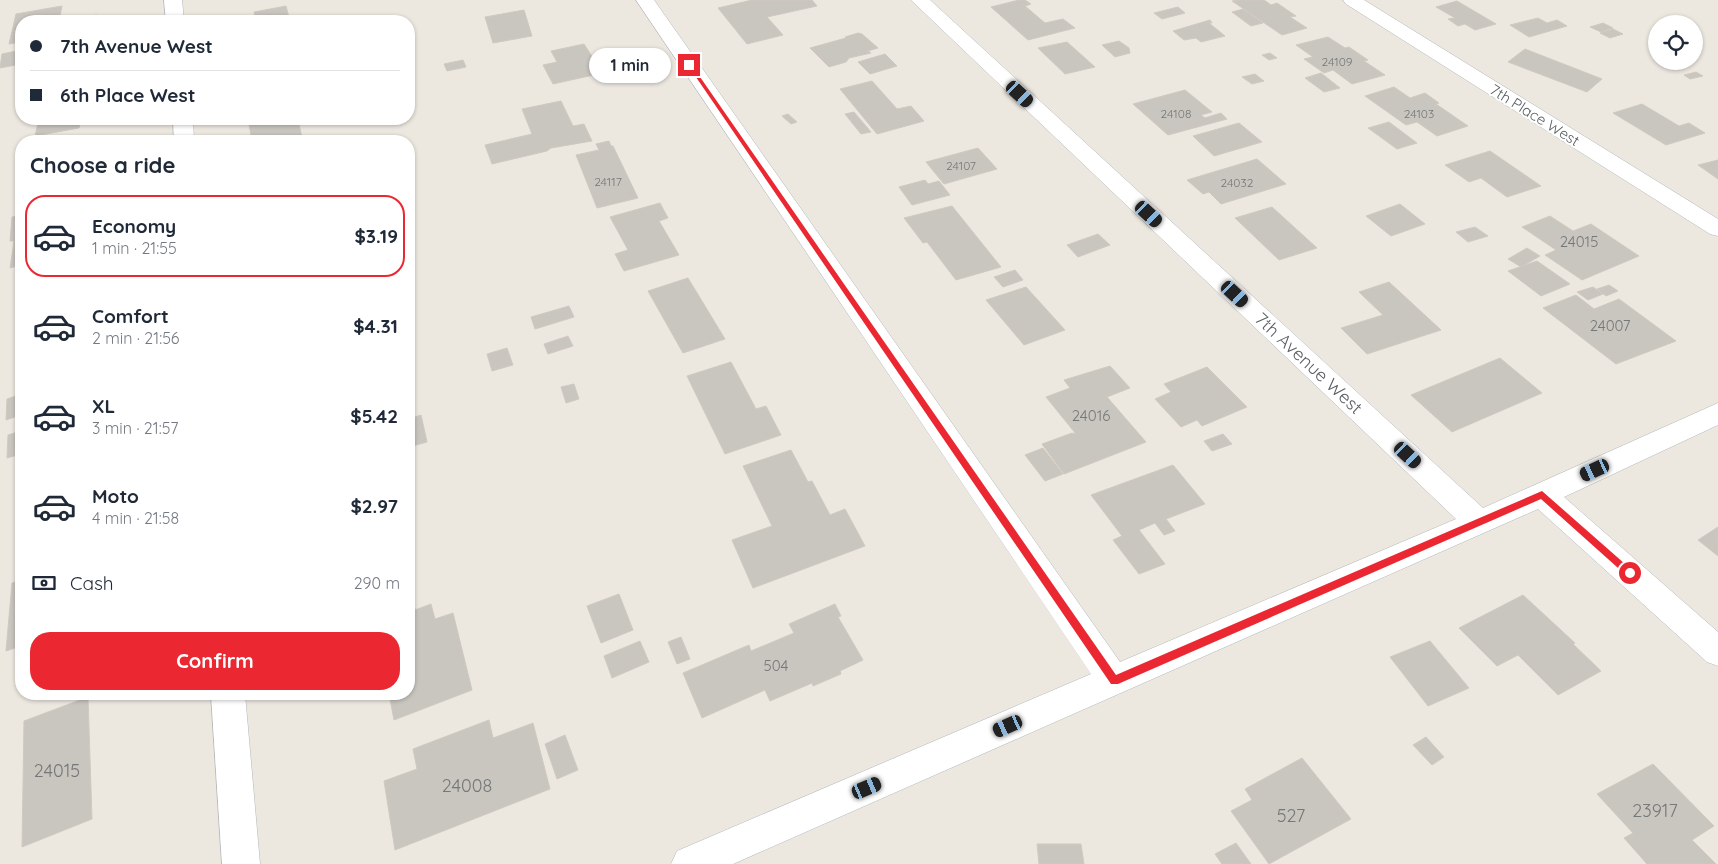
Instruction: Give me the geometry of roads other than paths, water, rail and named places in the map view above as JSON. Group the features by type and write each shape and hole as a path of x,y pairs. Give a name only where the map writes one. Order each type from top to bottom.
{"street":[{"path":"173,0 174,15"},
{"path":"645,0 1114,680"},
{"name":"7th Avenue West","path":"920,0 1479,522"},
{"name":"7th Place West","path":"1352,0 1718,229"},
{"path":"690,864 1542,495 1718,413"},
{"path":"1542,495 1718,652"},
{"path":"228,700 241,864"}]}
